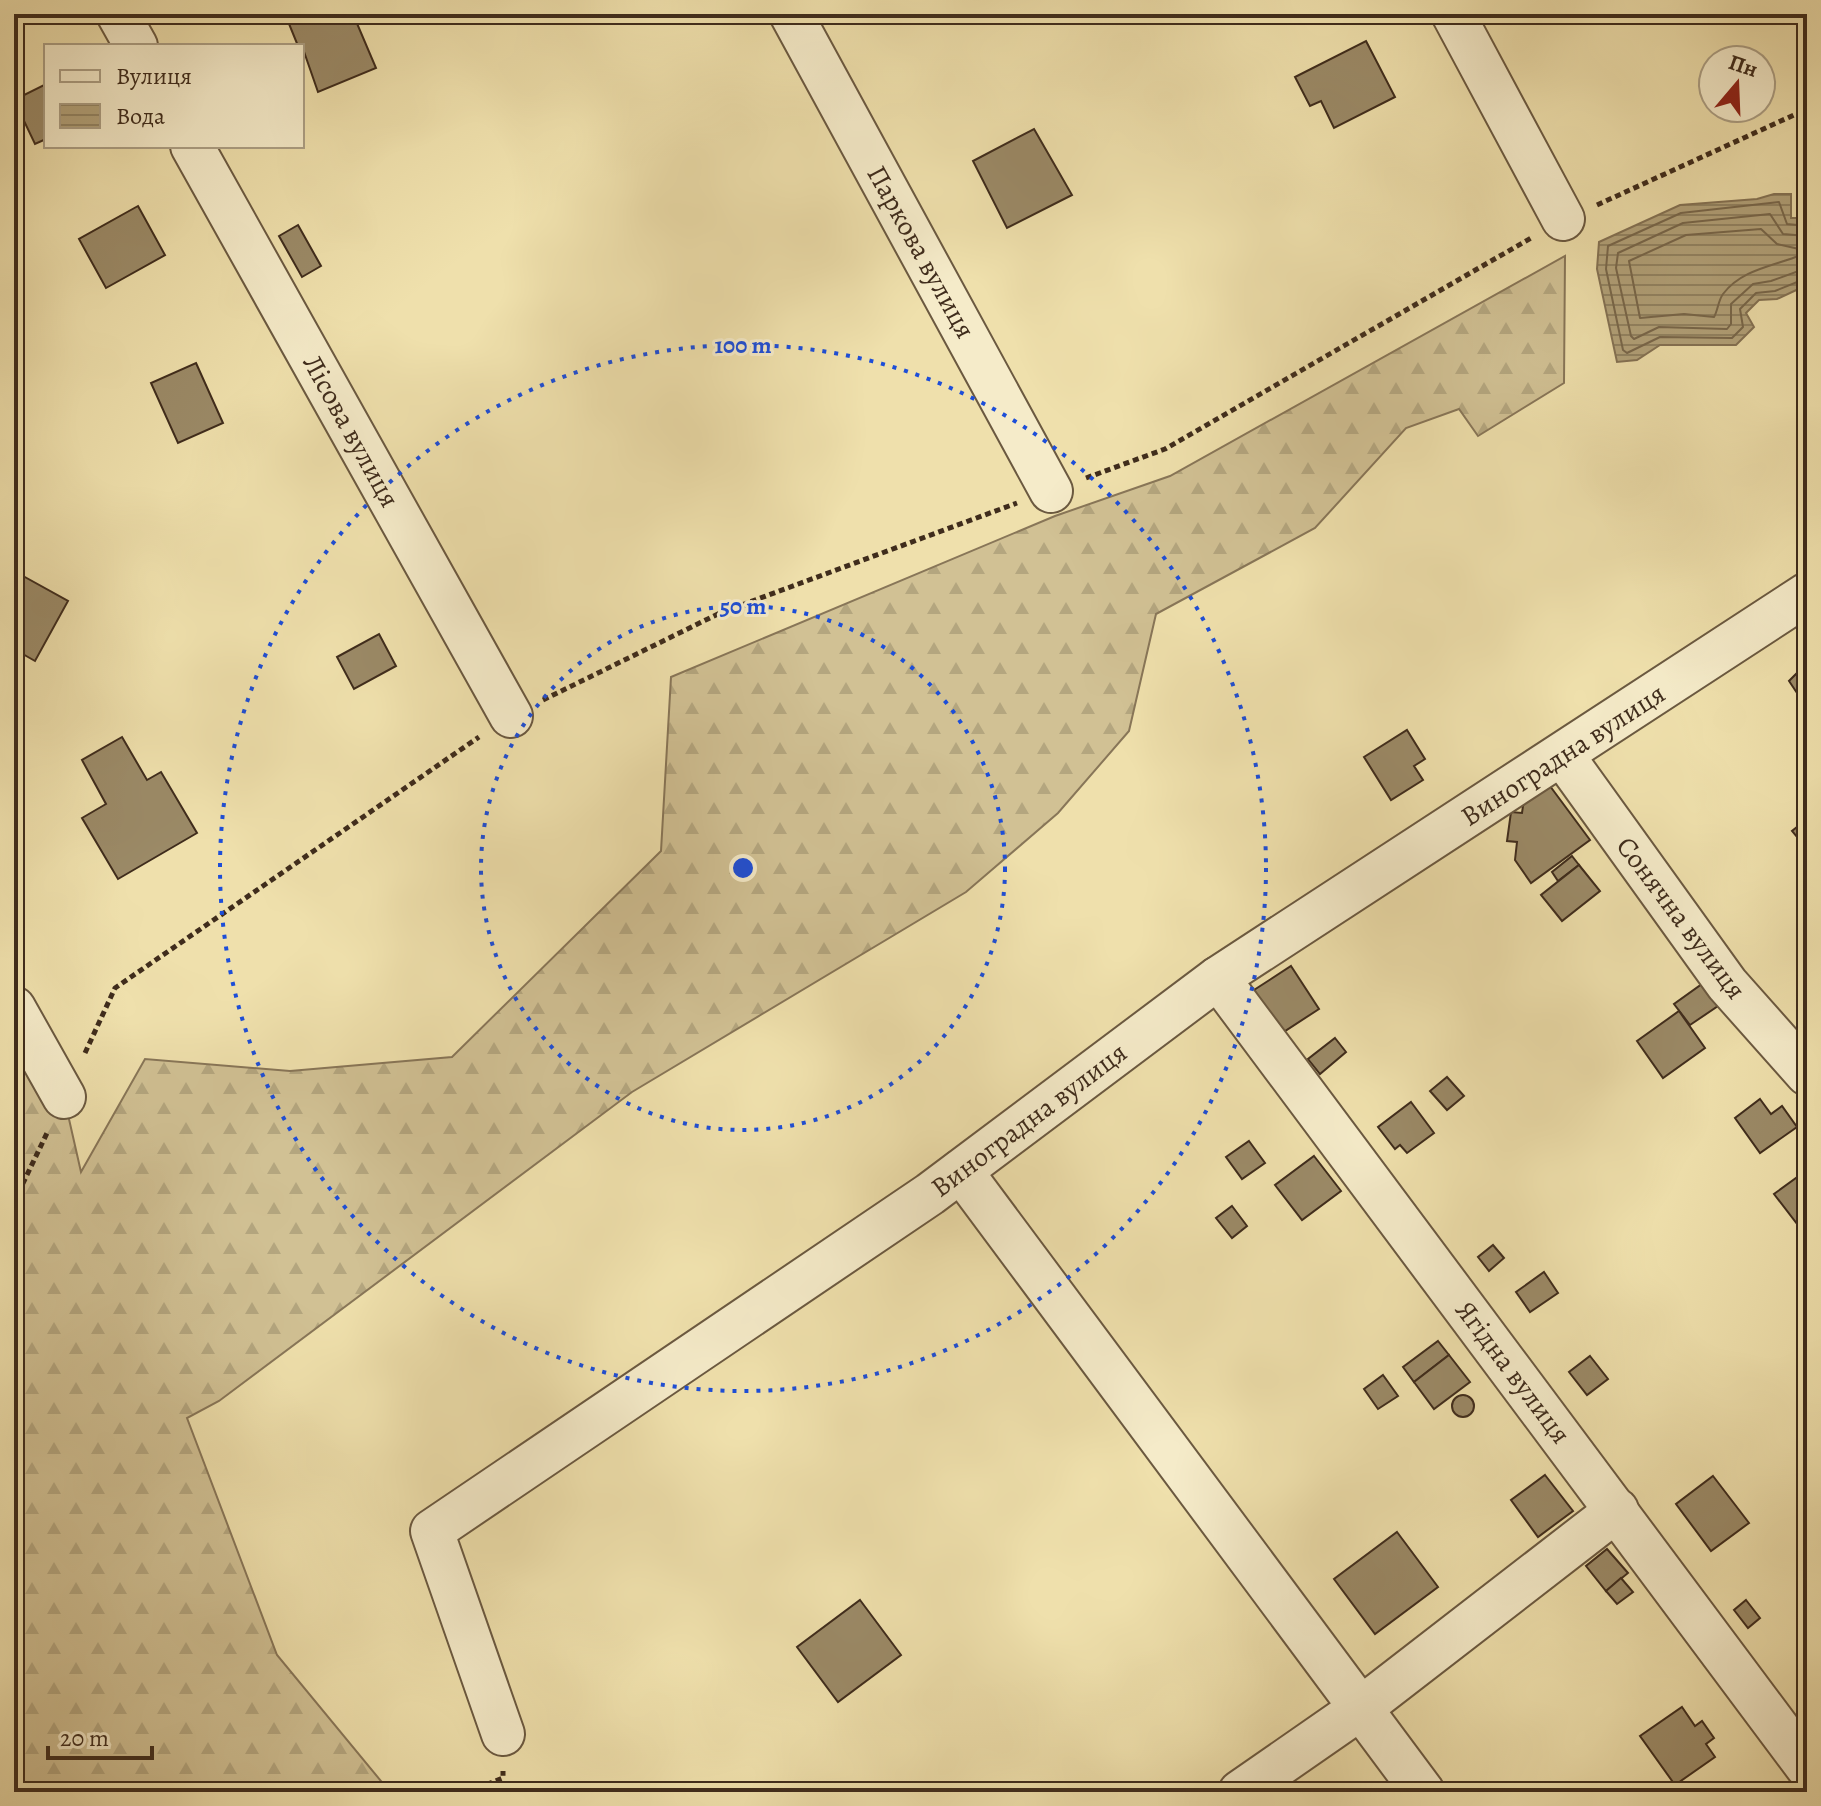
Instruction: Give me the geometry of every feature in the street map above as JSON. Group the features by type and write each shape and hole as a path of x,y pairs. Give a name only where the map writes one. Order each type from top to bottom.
{"street":[{"path":"118,14 135,44"},
{"name":"Паркова вулиця","path":"791,14 1051,491"},
{"path":"1453,14 1563,219"},
{"name":"Лісова вулиця","path":"193,148 511,716"},
{"name":"Виноградна вулиця","path":"503,1734 432,1531 961,1171 1218,978 1563,756 1807,594"},
{"name":"Сонячна вулиця","path":"1563,756 1727,984 1807,1074"},
{"name":"Ягідна вулиця","path":"1218,978 1807,1767"},
{"path":"14,1008 64,1097"},
{"path":"961,1171 1423,1792"},
{"path":"1240,1792 1361,1708 1617,1510"}],"path":[{"path":"14,1202 115,988 511,716 720,613 1165,449 1563,219 1807,109"}],"green space":[{"path":"1565,256 1564,383 1478,436 1459,409 1406,428 1315,528 1156,614 1129,731 1058,813 966,892 632,1092 219,1401 187,1418 277,1655 390,1792 14,1792 14,1043 64,1097 81,1172 145,1059 290,1071 452,1057 661,851 671,677 1055,516 1170,476"}],"water":[{"path":"1774,194 1791,194 1791,218 1807,218 1807,285 1777,299 1759,300 1746,313 1754,327 1736,345 1660,345 1637,360 1617,362 1597,269 1599,242 1680,205 1757,199"}],"building":[{"path":"285,14 353,14 376,68 318,92 304,44 297,44"},
{"path":"1366,41 1395,97 1334,128 1321,101 1310,106 1295,77"},
{"path":"44,85 44,140 35,144 14,100"},
{"path":"1034,129 1072,195 1007,228 973,161"},
{"path":"138,206 165,255 106,288 79,239"},
{"path":"298,225 321,266 302,277 279,236"},
{"path":"196,363 223,423 178,443 151,383"},
{"path":"14,571 68,601 35,661 14,649"},
{"path":"379,634 396,666 354,689 337,657"},
{"path":"1807,663 1807,708 1789,681"},
{"path":"1407,730 1425,759 1414,766 1423,780 1391,800 1364,757"},
{"path":"122,737 147,780 161,772 197,833 118,879 82,818 106,804 82,760"},
{"path":"1547,782 1590,840 1531,883 1515,860 1517,842 1507,841 1511,812 1522,813 1524,799"},
{"path":"1807,819 1807,849 1792,831"},
{"path":"1572,856 1579,865 1558,881 1552,872"},
{"path":"1579,865 1600,891 1562,921 1541,895"},
{"path":"1291,966 1319,1009 1282,1033 1254,990"},
{"path":"1702,984 1718,1006 1690,1025 1674,1004"},
{"path":"1679,1011 1705,1048 1663,1078 1637,1041"},
{"path":"1335,1038 1346,1052 1320,1074 1308,1059"},
{"path":"1447,1077 1464,1096 1447,1110 1430,1091"},
{"path":"1760,1099 1771,1114 1782,1106 1797,1127 1760,1153 1735,1118"},
{"path":"1411,1102 1434,1133 1407,1153 1400,1145 1395,1149 1378,1127"},
{"path":"1249,1141 1265,1163 1242,1179 1226,1157"},
{"path":"1314,1156 1341,1191 1302,1220 1275,1185"},
{"path":"1807,1170 1807,1224 1801,1229 1774,1194"},
{"path":"1232,1206 1247,1226 1232,1238 1216,1218"},
{"path":"1493,1245 1504,1258 1489,1271 1478,1257"},
{"path":"1544,1272 1558,1293 1530,1312 1516,1292"},
{"path":"1438,1341 1449,1355 1414,1382 1403,1367"},
{"path":"1449,1355 1470,1382 1434,1409 1414,1382"},
{"path":"1590,1356 1608,1379 1587,1395 1569,1372"},
{"path":"1383,1375 1398,1396 1378,1409 1364,1389"},
{"path":"1459,1395 1467,1395 1474,1406 1467,1417 1459,1417 1452,1410 1452,1402"},
{"path":"1545,1475 1573,1511 1538,1537 1511,1500"},
{"path":"1713,1476 1749,1523 1711,1551 1676,1504"},
{"path":"1397,1532 1438,1587 1375,1634 1334,1579"},
{"path":"1607,1549 1628,1573 1606,1591 1586,1566"},
{"path":"1621,1578 1633,1592 1617,1604 1606,1591"},
{"path":"860,1600 901,1655 838,1702 797,1647"},
{"path":"1746,1600 1760,1618 1748,1628 1734,1610"},
{"path":"1682,1707 1695,1726 1702,1721 1714,1738 1706,1744 1715,1757 1675,1785 1640,1736"}]}
